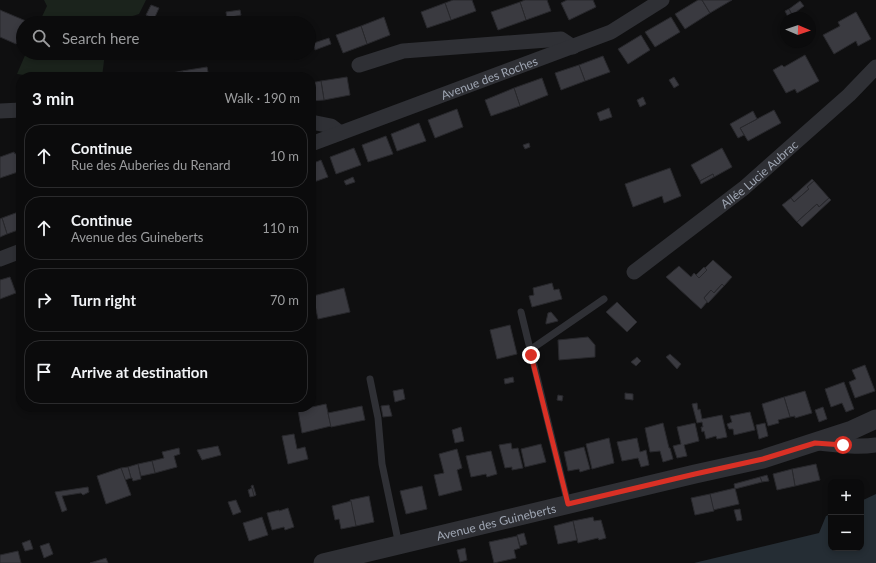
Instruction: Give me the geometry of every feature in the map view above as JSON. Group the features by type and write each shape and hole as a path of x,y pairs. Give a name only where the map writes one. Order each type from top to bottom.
{"street":[{"name":"Avenue des Roches","path":"316,142 611,32 662,0"},
{"path":"359,66 403,51 561,39 573,47"},
{"name":"Allée Lucie Aubrac","path":"634,272 744,188 849,94 876,67"},
{"path":"0,111 16,110"},
{"path":"316,123 331,126 340,133"},
{"path":"0,259 16,254"},
{"name":"Avenue des Guineberts","path":"323,563 763,459 852,430 876,419"},
{"path":"815,443 855,446 876,445"}],"lane":[{"path":"530,350 604,299"},
{"path":"521,312 568,504"},
{"path":"370,379 378,418 382,464 399,545"}],"shaded area":[{"path":"44,0 146,0 139,14 133,16 42,16 47,6"},
{"path":"23,60 104,60 103,72 18,72"},
{"path":"876,494 876,563 694,563 819,533 826,516 828,515 828,551 864,551 864,500"}],"building":[{"path":"453,0 472,0 476,11 451,20 445,3"},
{"path":"525,0 547,0 551,11 526,20 520,2"},
{"path":"567,0 593,0 596,7 569,20 561,3"},
{"path":"698,0 702,0 710,13 685,29 675,14"},
{"path":"702,0 732,0 710,13"},
{"path":"800,1 804,6 796,12 790,12 789,9"},
{"path":"520,2 526,20 498,30 491,12"},
{"path":"445,3 451,20 427,28 421,12"},
{"path":"151,5 159,8 155,16 146,15"},
{"path":"0,10 16,17 16,44 0,37"},
{"path":"240,10 241,15 227,16 226,12"},
{"path":"856,12 871,39 858,46 856,41 834,54 823,35 840,26 838,22"},
{"path":"384,17 390,35 367,44 361,26"},
{"path":"671,17 680,32 655,47 645,32"},
{"path":"361,26 367,44 343,53 336,35"},
{"path":"641,35 650,50 628,64 618,49"},
{"path":"329,38 331,44 316,50 316,42"},
{"path":"805,55 819,81 797,93 795,89 786,93 773,70 782,65 784,67"},
{"path":"603,56 610,72 585,81 579,65"},
{"path":"579,65 585,81 561,90 555,73"},
{"path":"207,67 208,72 182,72"},
{"path":"347,77 350,95 324,100 321,81"},
{"path":"674,77 679,85 674,88 669,80"},
{"path":"542,78 548,95 520,106 514,88"},
{"path":"321,81 324,100 316,101 316,82"},
{"path":"514,88 520,106 491,116 485,100"},
{"path":"643,97 646,104 640,107 637,100"},
{"path":"609,108 612,117 600,121 597,113"},
{"path":"457,109 463,127 435,138 428,120"},
{"path":"774,110 781,123 748,141 740,128"},
{"path":"753,111 757,119 740,128 744,135 738,138 730,124"},
{"path":"419,123 426,141 397,151 391,134"},
{"path":"386,136 393,154 368,162 362,145"},
{"path":"529,143 530,147 525,149 523,145"},
{"path":"354,148 361,165 336,174 330,157"},
{"path":"722,148 732,167 714,177 713,174 700,181 691,165"},
{"path":"14,152 16,154 16,173 0,178 0,157"},
{"path":"321,160 328,177 316,181 316,162"},
{"path":"670,168 681,196 664,203 662,196 633,207 625,184"},
{"path":"713,174 714,177 701,184 700,181"},
{"path":"353,177 355,182 346,185 344,181"},
{"path":"812,179 814,181 807,187 809,189 794,202 791,198"},
{"path":"814,181 829,198 819,207 817,204 797,222 782,205 791,198 794,202 809,189 807,187"},
{"path":"829,198 831,200 802,227 797,222 817,204 819,207"},
{"path":"16,213 16,231 7,234 2,218"},
{"path":"2,218 7,234 0,237 0,219"},
{"path":"713,260 732,277 724,286 722,284 714,293 711,290 704,298 708,301 701,309 666,277 679,266 691,277 694,273 699,278 707,270 705,268"},
{"path":"704,267 707,270 699,278 696,275"},
{"path":"10,277 16,293 0,299 0,280"},
{"path":"552,283 554,290 559,289 562,299 532,307 529,296 534,295 533,288"},
{"path":"722,284 724,286 708,303 704,298 711,290 714,293"},
{"path":"344,288 350,312 318,319 316,310 316,295"},
{"path":"617,302 637,322 627,332 606,312"},
{"path":"551,312 558,321 546,324 548,313"},
{"path":"510,325 517,354 497,359 490,330"},
{"path":"588,337 595,345 595,357 559,360 558,340"},
{"path":"670,354 681,364 677,369 666,357"},
{"path":"637,357 641,361 636,366 631,362"},
{"path":"865,365 875,391 855,398 849,382 856,379 852,370"},
{"path":"513,377 514,382 505,384 504,379"},
{"path":"844,382 854,409 846,412 842,403 831,407 825,389"},
{"path":"403,389 405,399 395,402 393,391"},
{"path":"805,391 812,413 795,418 795,416 790,417 784,397"},
{"path":"625,393 633,394 633,400 625,399"},
{"path":"558,395 563,396 562,401 557,400"},
{"path":"784,397 790,417 778,420 779,423 768,426 762,404"},
{"path":"697,403 702,419 722,415 727,437 717,439 716,436 706,439 704,431 702,432 702,422 697,423 692,404"},
{"path":"326,404 331,426 302,433 298,412 316,412 316,406"},
{"path":"389,405 392,416 383,417 381,406"},
{"path":"362,406 365,420 331,427 328,413"},
{"path":"823,407 827,419 819,422 815,410"},
{"path":"750,412 755,430 734,435 733,429 729,429 727,424 732,422 730,416"},
{"path":"663,423 673,459 663,462 660,451 650,452 645,428"},
{"path":"695,423 699,441 684,445 687,456 677,458 673,446 681,444 677,427"},
{"path":"765,423 768,436 759,439 756,425"},
{"path":"461,427 464,441 455,443 452,430"},
{"path":"294,434 297,449 305,447 308,459 288,464 282,436"},
{"path":"609,438 614,463 592,469 586,444"},
{"path":"637,438 640,452 646,450 649,465 641,467 638,458 622,461 617,442"},
{"path":"511,443 512,449 518,448 523,468 512,470 512,467 505,468 499,445"},
{"path":"541,444 546,462 525,467 521,449"},
{"path":"218,446 221,455 202,460 197,450"},
{"path":"584,447 590,469 580,472 579,469 568,471 564,452"},
{"path":"179,448 180,454 174,456 177,467 155,473 152,461 164,458 162,452"},
{"path":"457,449 462,468 457,470 462,490 439,496 434,475 444,473 439,454"},
{"path":"491,451 497,474 487,477 486,474 471,477 466,456"},
{"path":"152,461 155,473 141,476 138,464"},
{"path":"138,464 141,479 133,481 128,467"},
{"path":"816,464 820,480 795,486 792,469"},
{"path":"128,467 131,478 125,480 121,468"},
{"path":"121,468 131,495 106,504 97,476"},
{"path":"792,469 795,486 777,490 773,474"},
{"path":"767,475 769,481 762,482 760,477"},
{"path":"760,477 762,482 735,489 734,484"},
{"path":"253,485 256,495 254,496 251,486"},
{"path":"422,486 427,509 406,514 400,491"},
{"path":"88,487 89,492 83,495 81,493 62,496 67,510 62,512 55,492"},
{"path":"252,488 254,496 250,497 248,490"},
{"path":"735,488 739,504 713,510 710,494"},
{"path":"710,494 714,511 695,515 691,498"},
{"path":"369,496 374,522 356,526 350,500"},
{"path":"236,500 241,512 233,515 228,502"},
{"path":"351,501 356,526 341,529 339,519 335,520 332,506"},
{"path":"288,508 294,527 285,530 284,527 272,530 267,513"},
{"path":"740,509 742,520 737,521 734,510"},
{"path":"262,517 268,535 249,541 243,523"},
{"path":"593,517 594,521 601,520 606,538 599,540 598,538 578,543 573,521"},
{"path":"573,521 577,540 558,544 554,526"},
{"path":"524,533 527,544 520,546 517,535"},
{"path":"517,536 520,548 514,550 516,558 494,563 489,542"},
{"path":"30,540 33,549 25,551 22,543"},
{"path":"49,543 53,554 44,558 40,546"},
{"path":"465,548 467,560 460,562 457,550"},
{"path":"18,551 21,563 0,563 0,555"},
{"path":"106,558 108,563 90,563"}],"route":[{"path":"531,355 568,504 763,459 815,443 843,445"}]}
